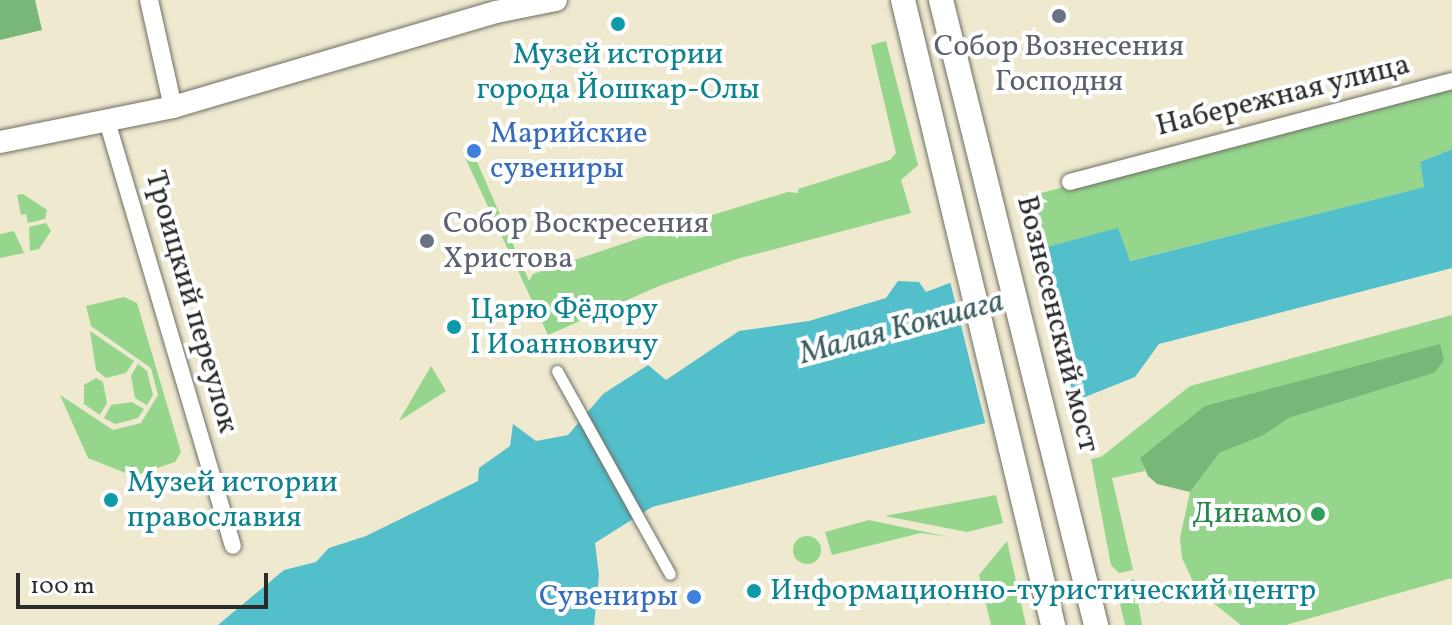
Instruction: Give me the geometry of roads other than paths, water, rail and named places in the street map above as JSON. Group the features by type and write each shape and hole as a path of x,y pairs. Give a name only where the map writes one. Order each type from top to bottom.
{"main road":[{"path":"0,142 173,107 481,16 556,0"},
{"path":"903,0 1053,625"},
{"name":"Вознесенский мост","path":"941,0 984,162 1096,625"}],"street":[{"path":"149,0 173,107"},
{"name":"Набережная улица","path":"1070,182 1452,81"},
{"name":"Троицкий переулок","path":"107,121 233,546"},
{"path":"557,371 670,574"}],"water":[{"name":"Малая Кокшага","path":"1452,149 1452,268 1159,344 1135,377 1080,399 652,507 595,543 599,575 594,625 218,625 284,570 316,562 329,548 366,536 478,481 479,468 510,446 513,424 536,441 568,435 603,394 648,365 666,380 739,331 809,321 886,298 898,281 919,282 926,292 1039,249 1118,228 1130,261 1424,187 1420,162"}],"place":[{"name":"Собор Вознесения Господня","path":"1059,16"},
{"name":"Музей истории города Йошкар-Олы","path":"618,24"},
{"name":"Марийские сувениры","path":"474,151"},
{"name":"Собор Воскресения Христова","path":"427,241"},
{"name":"Царю Фёдору I Иоанновичу","path":"454,327"},
{"name":"Музей истории православия","path":"111,500"},
{"name":"Динамо","path":"1318,514"},
{"name":"Информационно-туристический центр","path":"754,591"},
{"name":"Сувениры","path":"694,597"}]}
